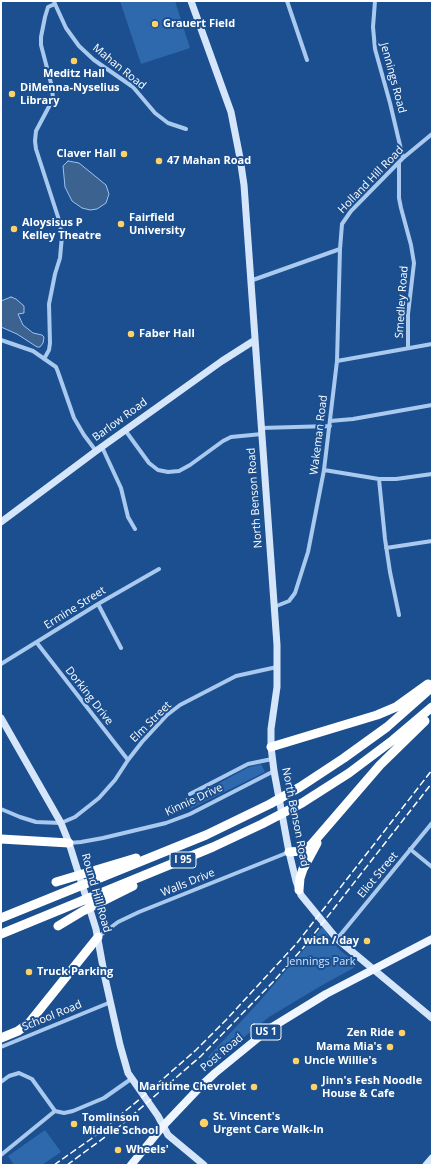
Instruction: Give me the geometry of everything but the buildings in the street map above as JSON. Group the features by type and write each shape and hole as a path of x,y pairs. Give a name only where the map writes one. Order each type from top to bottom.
{"highway":[{"path":"271,747 382,714 405,701 432,681"},
{"name":"I 95","path":"1,918 189,842 270,804 330,768 373,738 432,687"},
{"name":"I 95","path":"1,934 80,901 93,901 273,819 318,793 364,763 406,730 432,707"},
{"path":"289,852 302,851 308,848 380,765 432,714"},
{"path":"299,890 300,878 305,864 332,820"},
{"path":"1,839 69,843"},
{"path":"56,882 189,842"},
{"path":"58,926 83,911 93,901"},
{"path":"1,1038 29,1023 98,937"}],"main road":[{"name":"North Benson Road","path":"191,1 231,112 244,185 278,667 277,687 271,729 271,747 274,772 289,852 299,890 304,900 337,939 432,1018"},
{"name":"Barlow Road","path":"1,522 125,430 222,361 255,340"},
{"name":"Round Hill Road","path":"1,718 61,823 69,843 98,937 124,1059 131,1079 158,1116 168,1135 204,1165"},
{"name":"Post Road","path":"131,1165 163,1126 215,1073 272,1027 313,1001 432,939"},
{"path":"426,1165 432,1158"}],"street":[{"path":"287,1 307,60"},
{"name":"Jennings Road","path":"375,1 373,27 375,49 403,158"},
{"path":"44,359 49,350 49,304 60,258 62,236 59,220 36,149 35,141 36,131 53,99 52,87 41,45 41,37 44,17 48,7 55,3"},
{"name":"Mahan Road","path":"55,3 66,28 79,46 94,60 133,87 155,114 168,123 186,129"},
{"name":"Holland Hill Road","path":"340,249 342,224 346,217 403,158 432,134"},
{"name":"Smedley Road","path":"399,163 400,203 414,263 408,314 408,348"},
{"path":"250,281 340,249"},
{"name":"Wakeman Road","path":"273,607 289,601 295,593 308,552 324,470 337,360 340,249"},
{"path":"1,340 33,352 56,367 74,418 84,435 99,449 122,488 128,517 134,529"},
{"path":"337,360 432,344"},
{"path":"330,421 353,419 432,405"},
{"path":"125,430 148,463 158,470 168,472 179,471 190,465 223,441 231,437 261,431 330,426"},
{"path":"324,470 379,479 432,474"},
{"path":"379,479 386,548 399,615"},
{"path":"386,548 432,542"},
{"name":"Ermine Street","path":"1,664 98,604 159,570"},
{"path":"98,604 121,648"},
{"name":"Dorking Drive","path":"37,643 128,760"},
{"name":"Elm Street","path":"61,823 75,817 99,798 115,780 128,760 168,715 180,705 236,676 278,667"},
{"path":"190,794 248,764 272,759"},
{"name":"Kinnie Drive","path":"69,843 166,824 190,814 274,772"},
{"path":"1,809 20,818 36,822 61,823"},
{"name":"Eliot Street","path":"337,939 432,823"},
{"path":"410,850 432,867"},
{"name":"Walls Drive","path":"98,937 118,922 139,912 289,852"},
{"name":"School Road","path":"1,1047 111,1002"},
{"path":"1,1082 9,1076 19,1073 32,1079 55,1111 64,1113 73,1111 104,1098 131,1079"},
{"path":"1,1155 55,1111"}],"green space":[{"name":"Grauert Field","path":"120,1 175,1 190,48 141,64"},
{"path":"261,764 265,772 190,809 190,799 247,768"},
{"name":"Jennings Park","path":"323,926 331,941 353,960 357,966 269,1017 212,1063 208,1057 259,1002"},
{"path":"45,1130 61,1152 42,1165 14,1165 8,1156"}],"shaded area":[{"path":"68,161 79,163 106,185 109,194 106,203 97,209 90,210 82,208 72,201 65,187 63,166"},
{"path":"11,297 16,299 24,306 24,313 18,314 23,325 33,333 44,337 43,343 40,347 37,347 17,334 1,327 1,301"}],"railway":[{"path":"54,1165 91,1139 140,1099 196,1050 226,1020 297,943 432,770"},
{"path":"67,1165 120,1126 201,1056 273,982 303,948 432,783"}],"place":[{"name":"Grauert Field","path":"155,24"},
{"name":"Meditz Hall","path":"74,61"},
{"name":"DiMenna-Nyselius Library","path":"12,94"},
{"name":"Claver Hall","path":"124,154"},
{"name":"47 Mahan Road","path":"159,161"},
{"name":"Fairfield University","path":"121,224"},
{"name":"Aloysisus P Kelley Theatre","path":"14,229"},
{"name":"Faber Hall","path":"131,334"},
{"name":"wich / day","path":"367,941"},
{"name":"Truck Parking","path":"29,972"},
{"name":"Zen Ride","path":"402,1033"},
{"name":"Mama Mia's","path":"390,1047"},
{"name":"Uncle Willie's","path":"296,1061"},
{"name":"Maritime Chevrolet","path":"254,1087"},
{"name":"Jinn's Fesh Noodle House & Cafe","path":"314,1087"},
{"name":"St. Vincent's Urgent Care Walk-In","path":"204,1123"},
{"name":"Tomlinson Middle School","path":"74,1124"},
{"name":"Wheels'","path":"118,1150"}]}
